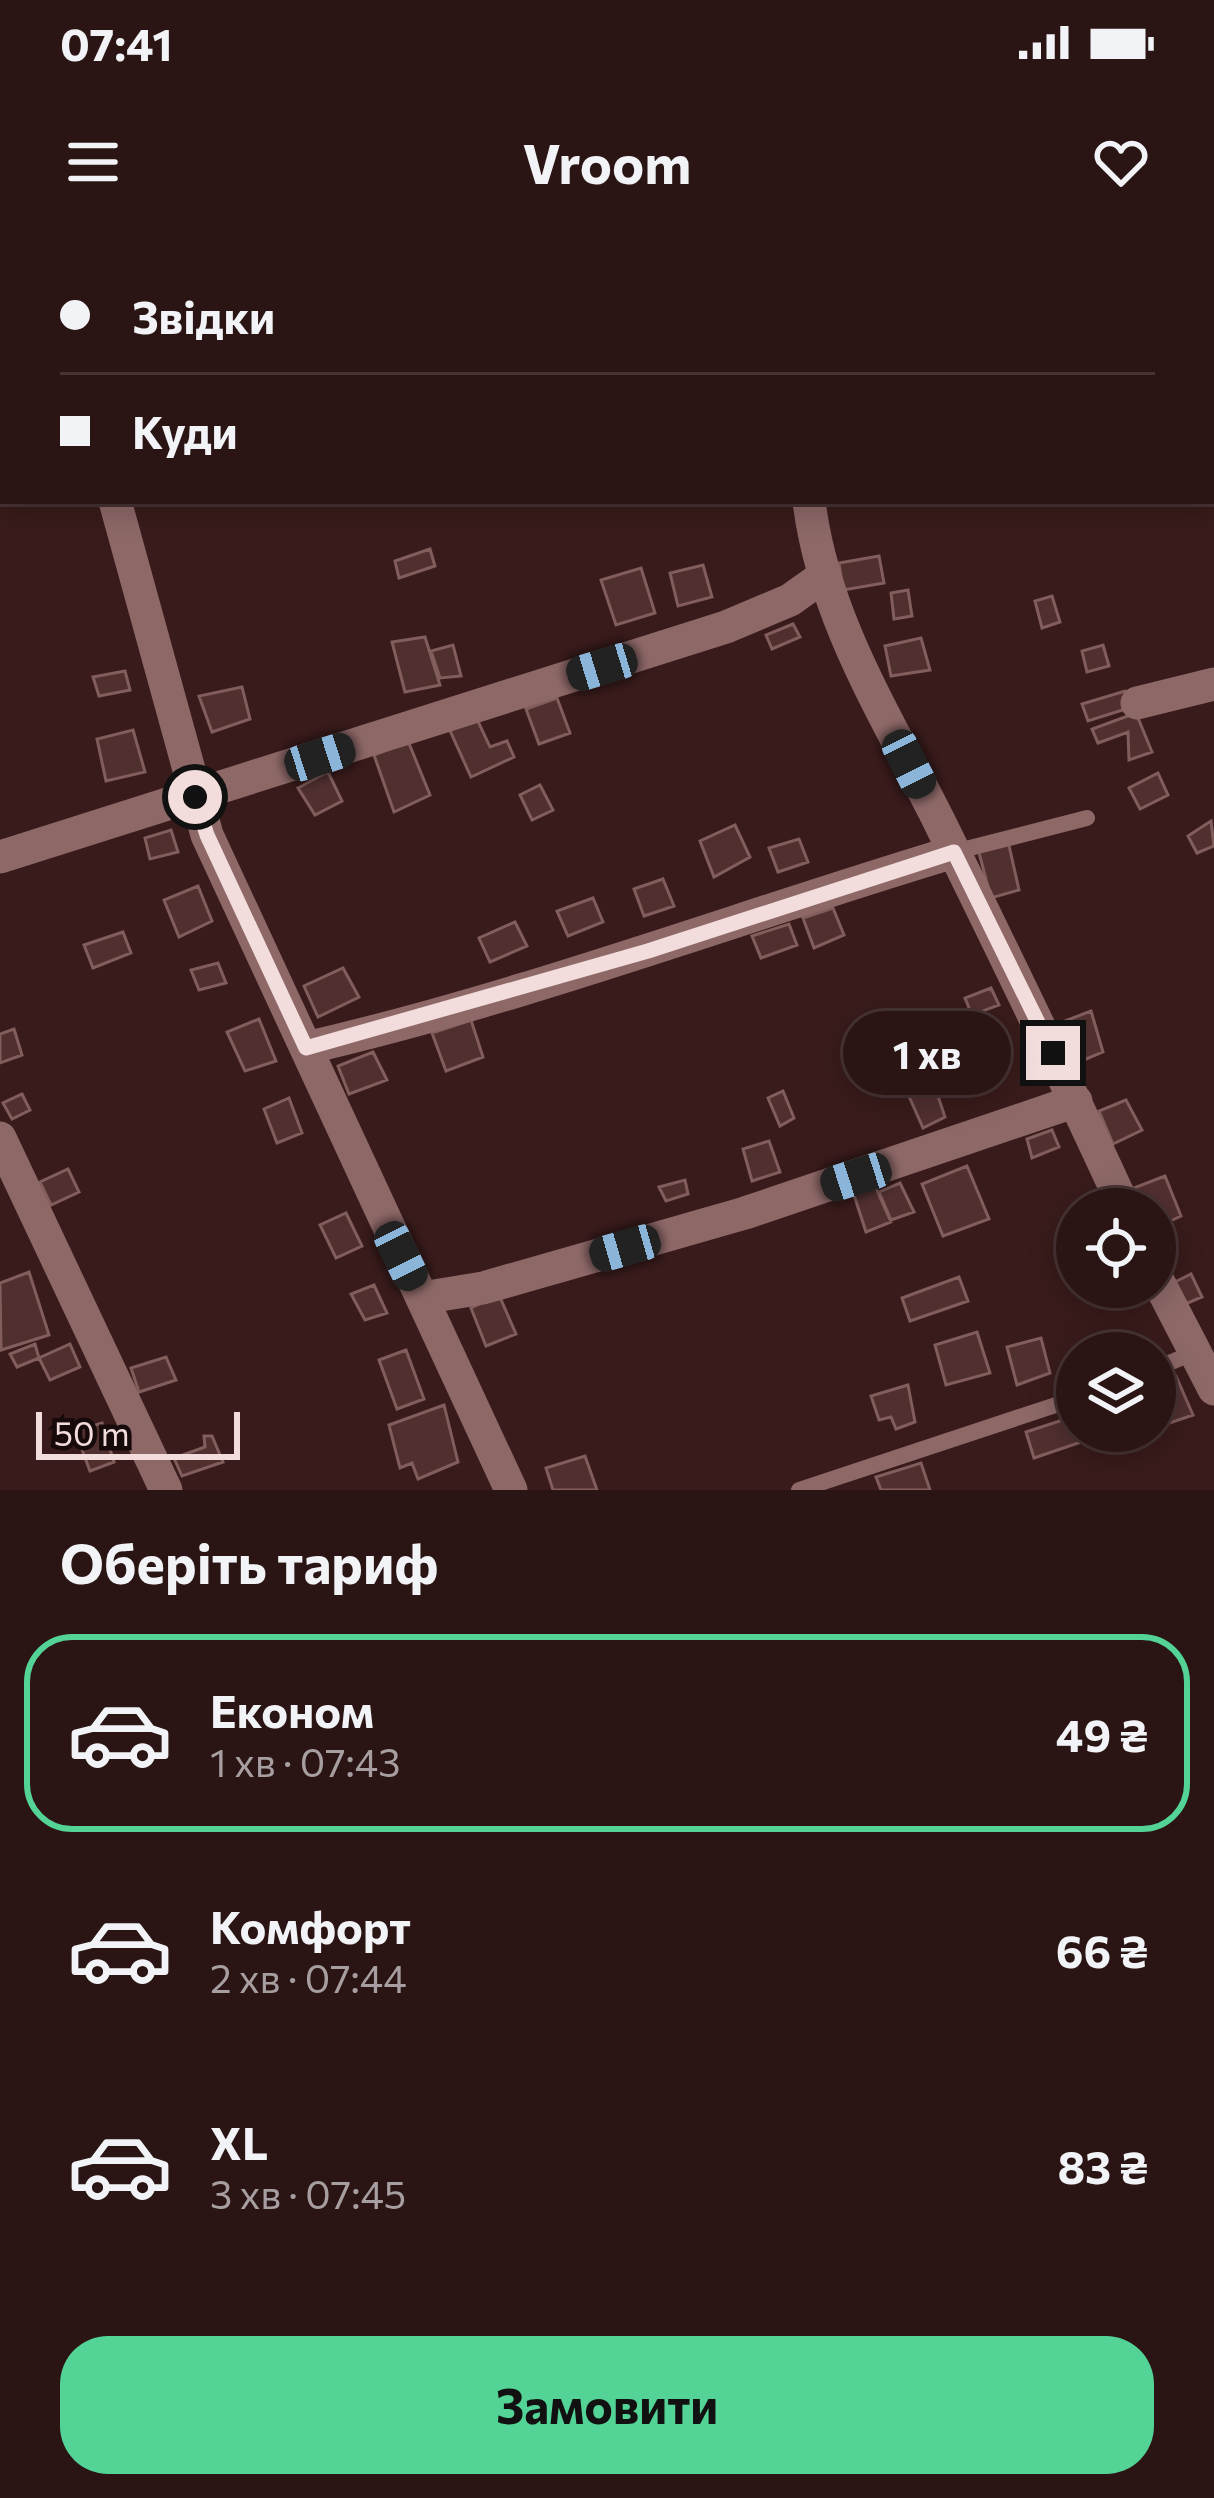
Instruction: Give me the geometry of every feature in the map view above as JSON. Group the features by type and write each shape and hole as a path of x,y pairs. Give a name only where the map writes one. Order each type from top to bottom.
{"street":[{"path":"116,504 207,835 511,1490"},
{"path":"809,504 821,578 845,638 1115,1188"},
{"path":"0,857 726,627 790,600 821,578"},
{"path":"1138,703 1214,684"},
{"path":"306,1048 648,951 954,852"},
{"path":"422,1298 483,1288 745,1213 1036,1119 1076,1101"},
{"path":"0,1138 166,1490"},
{"path":"1172,1308 1214,1389"}],"lane":[{"path":"954,852 1087,818"},
{"path":"1176,1360 1195,1352"},
{"path":"799,1490 1056,1405"}],"building":[{"path":"430,549 435,566 399,578 395,561"},
{"path":"879,556 884,583 843,590 839,563"},
{"path":"703,565 712,597 678,606 670,573"},
{"path":"641,568 655,613 616,625 601,580"},
{"path":"908,590 912,616 894,619 891,593"},
{"path":"1052,596 1060,622 1042,628 1035,601"},
{"path":"793,624 800,637 772,649 766,635"},
{"path":"425,637 440,685 405,692 392,642"},
{"path":"921,638 930,670 891,676 885,646"},
{"path":"453,645 461,676 440,678 431,651"},
{"path":"1103,645 1109,666 1087,672 1082,651"},
{"path":"125,671 130,690 99,696 93,677"},
{"path":"242,687 250,719 212,732 199,696"},
{"path":"1125,691 1132,707 1088,721 1082,704"},
{"path":"557,698 570,733 539,744 526,709"},
{"path":"474,713 490,747 507,741 514,757 471,777 447,724"},
{"path":"1136,713 1152,752 1129,760 1128,732 1098,743 1092,729"},
{"path":"133,730 145,772 106,781 97,739"},
{"path":"408,741 430,795 394,812 374,755"},
{"path":"328,772 342,801 315,815 298,788"},
{"path":"1158,773 1168,795 1140,809 1129,788"},
{"path":"540,785 553,810 532,820 520,795"},
{"path":"1211,821 1214,846 1197,853 1188,836"},
{"path":"735,825 750,857 714,877 700,841"},
{"path":"171,830 178,852 150,859 145,838"},
{"path":"799,839 808,862 778,872 769,848"},
{"path":"1008,841 1019,890 991,898 978,849"},
{"path":"663,879 674,906 644,916 634,889"},
{"path":"198,886 212,921 179,937 164,900"},
{"path":"593,898 603,922 568,936 557,911"},
{"path":"833,908 844,935 814,948 803,918"},
{"path":"515,922 527,946 490,962 479,938"},
{"path":"789,924 797,945 761,958 752,936"},
{"path":"123,932 131,953 93,968 84,945"},
{"path":"218,963 226,983 199,990 191,970"},
{"path":"343,968 359,997 318,1017 304,986"},
{"path":"991,988 999,1005 972,1015 965,998"},
{"path":"1091,1011 1103,1052 1065,1068 1052,1026"},
{"path":"259,1019 276,1061 245,1071 227,1032"},
{"path":"471,1020 483,1057 446,1071 432,1033"},
{"path":"14,1029 22,1055 0,1063 0,1034"},
{"path":"373,1052 387,1080 349,1094 338,1066"},
{"path":"931,1075 945,1117 923,1128 904,1085"},
{"path":"783,1091 794,1118 780,1126 768,1098"},
{"path":"22,1094 30,1110 12,1119 3,1103"},
{"path":"289,1098 302,1133 277,1143 264,1109"},
{"path":"1126,1100 1142,1130 1113,1144 1099,1111"},
{"path":"1052,1130 1059,1147 1032,1158 1027,1139"},
{"path":"769,1141 780,1172 752,1181 743,1149"},
{"path":"967,1166 989,1219 943,1236 922,1184"},
{"path":"68,1169 79,1192 51,1205 40,1182"},
{"path":"1165,1176 1170,1188 1134,1188"},
{"path":"685,1180 688,1194 666,1201 659,1187"},
{"path":"900,1183 914,1212 891,1220 879,1192"},
{"path":"875,1186 891,1222 866,1232 853,1192"},
{"path":"346,1213 362,1246 336,1258 320,1225"},
{"path":"29,1272 49,1335 1,1350 0,1283"},
{"path":"1191,1274 1202,1297 1183,1305 1176,1282"},
{"path":"959,1277 968,1301 910,1321 902,1298"},
{"path":"374,1285 387,1313 365,1320 351,1294"},
{"path":"499,1295 516,1334 486,1346 471,1308"},
{"path":"977,1332 990,1373 946,1385 935,1345"},
{"path":"1041,1338 1050,1373 1017,1385 1007,1347"},
{"path":"35,1344 39,1358 17,1367 10,1354"},
{"path":"70,1344 80,1367 50,1380 39,1358"},
{"path":"406,1350 424,1399 397,1409 379,1360"},
{"path":"166,1357 176,1380 139,1392 131,1368"},
{"path":"1176,1376 1193,1415 1176,1421"},
{"path":"908,1385 915,1422 896,1429 891,1417 879,1420 871,1396"},
{"path":"444,1405 458,1462 418,1479 412,1463 400,1468 389,1425"},
{"path":"1056,1422 1056,1451 1034,1458 1026,1432"},
{"path":"102,1423 114,1462 90,1471 75,1431"},
{"path":"204,1436 212,1436 223,1462 182,1476 174,1458 205,1447"},
{"path":"585,1456 597,1490 553,1490 546,1468"},
{"path":"921,1463 930,1490 881,1490 876,1477"}],"route":[{"path":"195,797 207,835 306,1048 392,1028 648,951 954,852 1053,1053"}]}
